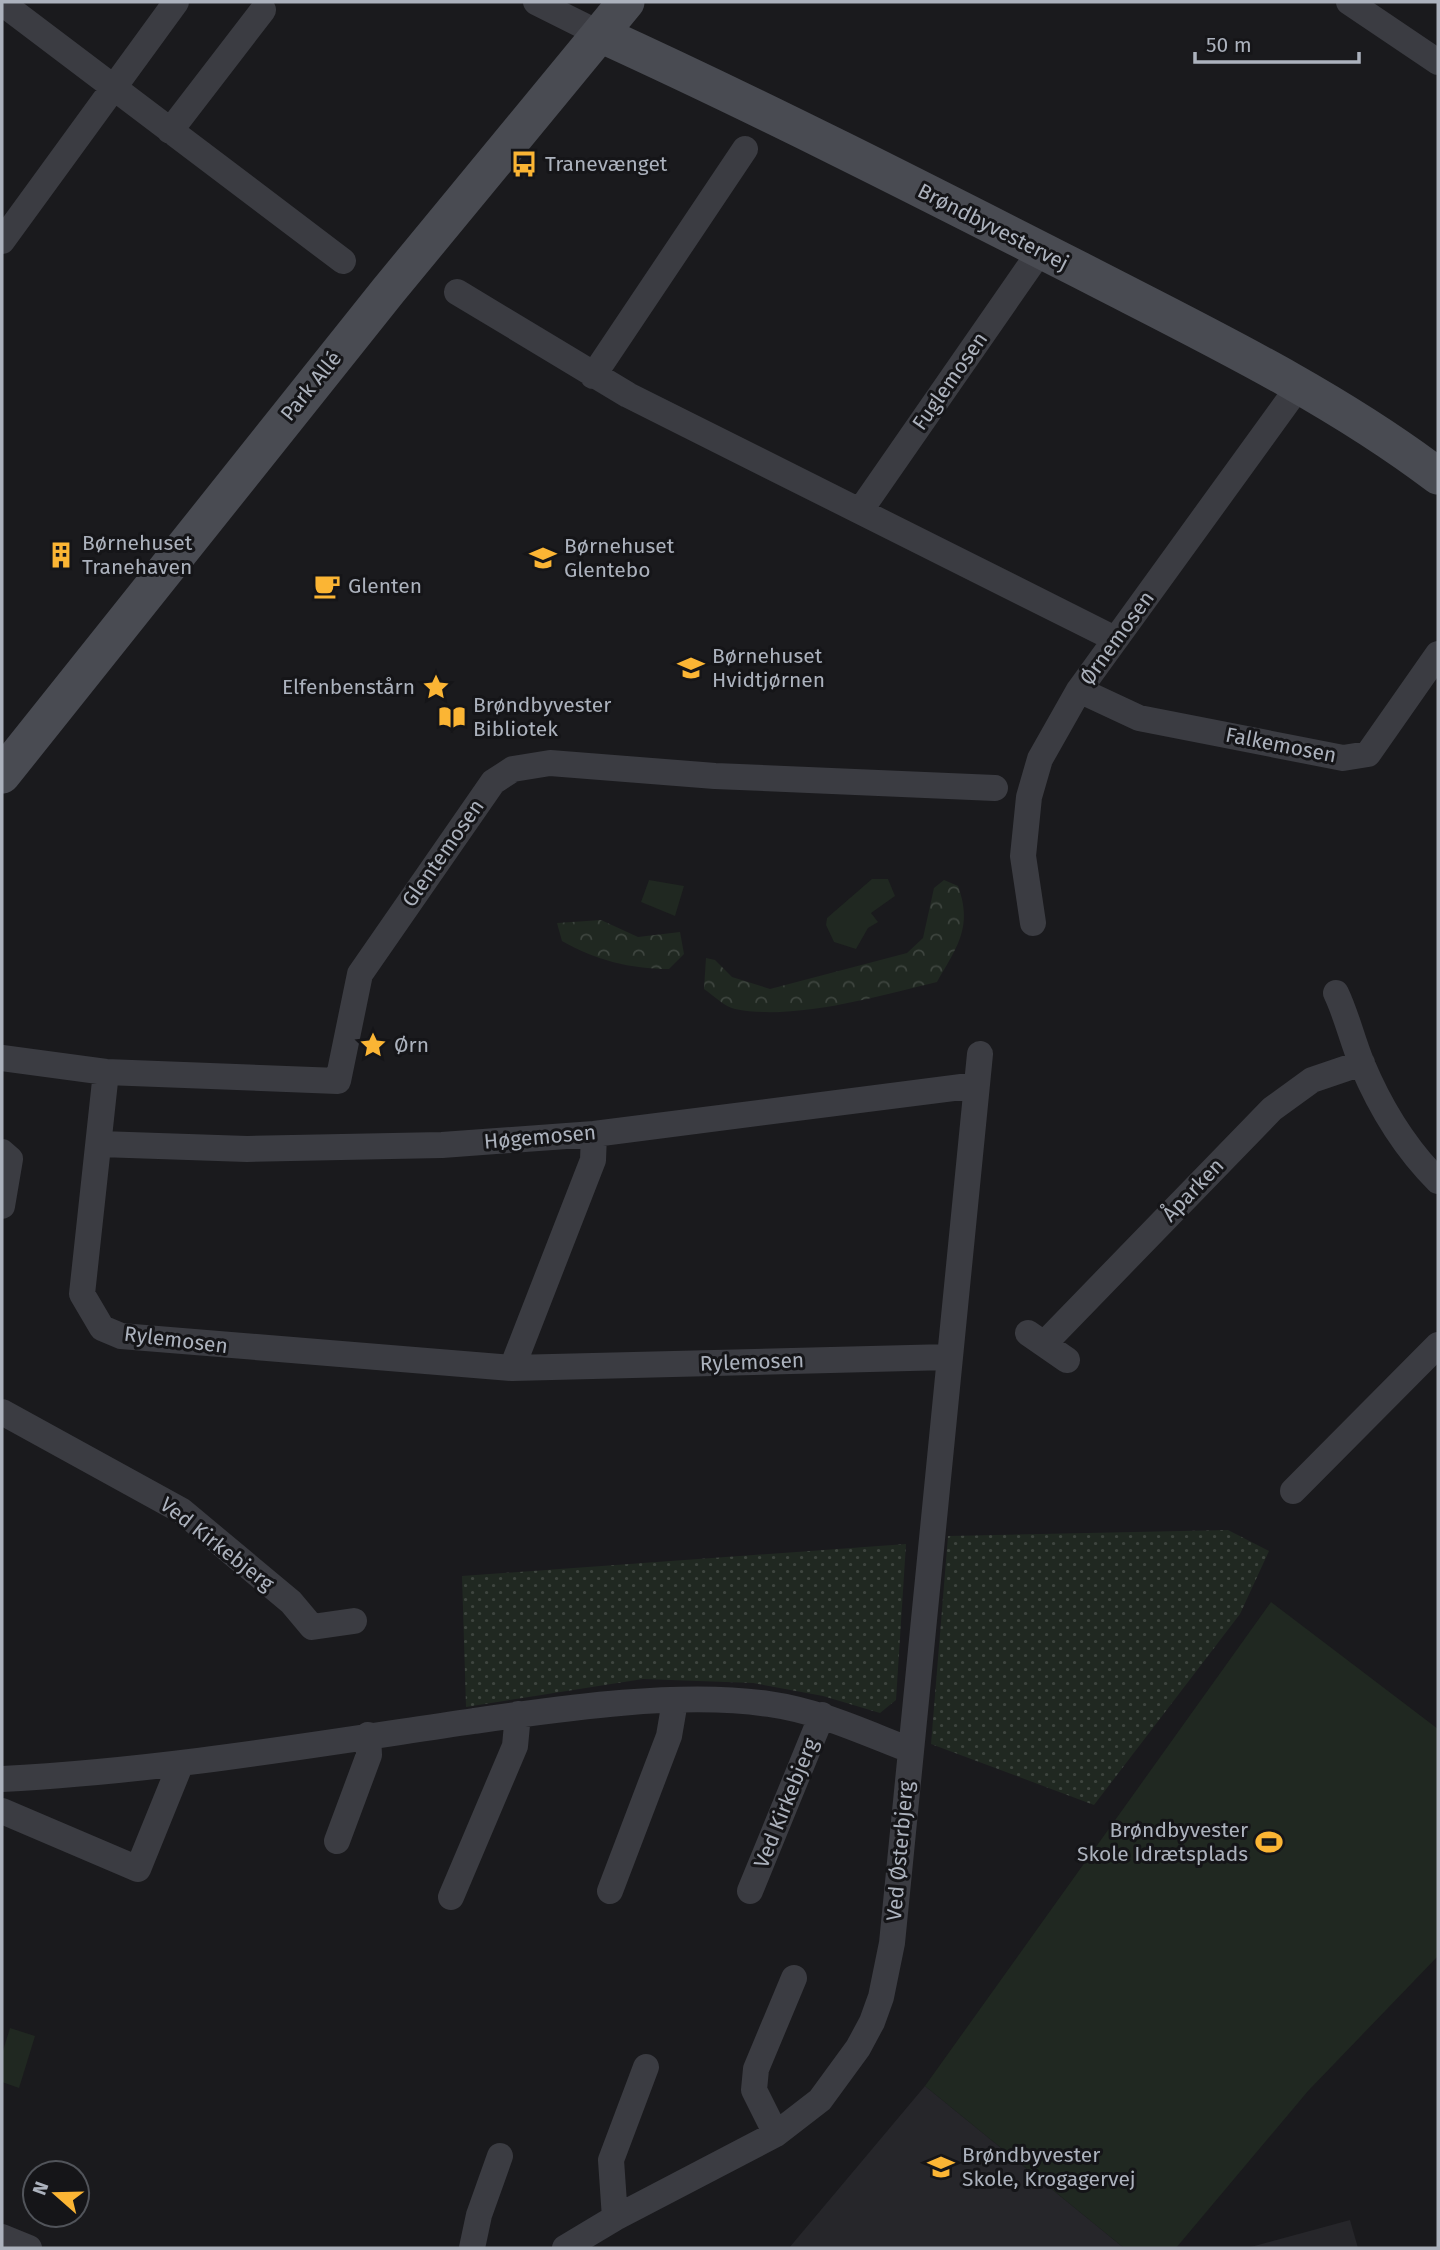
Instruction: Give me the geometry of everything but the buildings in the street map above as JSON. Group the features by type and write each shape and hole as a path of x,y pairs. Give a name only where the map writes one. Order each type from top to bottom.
{"street":[{"path":"2,241 176,2"},
{"name":"Brøndbyvestervej","path":"536,2 755,107 1041,250 1299,386 1438,475"},
{"name":"Park Allé","path":"2,775 383,297 626,2"},
{"path":"1349,2 1438,62"},
{"path":"2,3 112,89 343,261"},
{"path":"170,131 263,10"},
{"path":"593,376 745,149"},
{"name":"Fuglemosen","path":"860,511 1041,250"},
{"path":"457,292 593,376 1115,639"},
{"name":"Ørnemosen","path":"1032,923 1023,856 1029,797 1040,759 1079,690 1299,386"},
{"name":"Falkemosen","path":"1079,690 1139,718 1343,758 1368,754 1438,654"},
{"name":"Glentemosen","path":"2,1058 106,1072 338,1081 360,974 493,782 513,769 550,763 715,776 995,788"},
{"path":"1336,993 1362,1063 1387,1114 1418,1160 1438,1181"},
{"path":"949,1357 980,1054"},
{"name":"Åparken","path":"1067,1360 1036,1338 1272,1109 1312,1080 1362,1063"},
{"name":"Rylemosen","path":"106,1072 82,1294 103,1328 121,1336 200,1345 512,1368 949,1357"},
{"name":"Høgemosen","path":"100,1144 186,1148 352,1149 594,1134 977,1084"},
{"path":"512,1368 593,1160 594,1134"},
{"path":"2,1152 10,1159 2,1206"},
{"path":"1293,1492 1438,1345"},
{"name":"Ved Østerbjerg","path":"565,2248 615,2218 776,2134 820,2100 858,2048 881,1997 892,1943 949,1357"},
{"name":"Ved Kirkebjerg","path":"2,1412 182,1511 291,1602 312,1627 354,1621"},
{"name":"Ved Kirkebjerg","path":"2,1779 181,1763 518,1714 675,1701 726,1700 822,1715 909,1750"},
{"path":"610,1891 669,1735 675,1701"},
{"path":"451,1897 515,1746 518,1714"},
{"name":"Ved Kirkebjerg","path":"750,1891 822,1715"},
{"path":"337,1841 369,1755 368,1735"},
{"path":"2,1811 138,1869 181,1763"},
{"path":"776,2134 754,2090 755,2069 794,1978"},
{"path":"615,2218 611,2160 646,2067"},
{"path":"472,2248 479,2215 500,2156"},
{"path":"2,2237 29,2248"}],"shaded area":[{"name":"Brøndbyvester Skole, Krogagervej","path":"925,2086 1124,2248 789,2248"},
{"path":"1350,2220 1358,2248 1247,2248"}],"green space":[{"path":"872,879 888,879 895,896 871,913 878,922 868,928 856,949 834,942 826,925 827,918"},
{"path":"649,880 684,886 675,916 641,902"},
{"path":"944,880 958,886 964,913 961,936 937,982 863,1000 783,1012 731,1008 704,989 706,958 715,960 732,977 770,989 907,953 923,938 934,888"},
{"path":"601,920 638,937 680,932 684,954 669,969 641,967 601,958 562,941 557,923"},
{"path":"1228,1530 1269,1551 1240,1614 1094,1805 931,1744 948,1536"},
{"path":"906,1544 896,1700 880,1713 823,1696 753,1683 643,1679 466,1707 462,1576"},
{"name":"Brøndbyvester Skole Idrætsplads","path":"1271,1602 1438,1729 1438,1956 1308,2091 1176,2248 1124,2248 925,2086"},
{"path":"10,2028 35,2036 19,2088 2,2082 2,2054"}],"place":[{"name":"Tranevænget","path":"524,164"},
{"name":"Børnehuset Tranehaven","path":"61,555"},
{"name":"Børnehuset Glentebo","path":"543,558"},
{"name":"Glenten","path":"327,586"},
{"name":"Børnehuset Hvidtjørnen","path":"691,668"},
{"name":"Elfenbenstårn","path":"436,687"},
{"name":"Brøndbyvester Bibliotek","path":"452,717"},
{"name":"Ørn","path":"373,1045"},
{"name":"Brøndbyvester Skole Idrætsplads","path":"1269,1842"},
{"name":"Brøndbyvester Skole, Krogagervej","path":"941,2167"}]}
